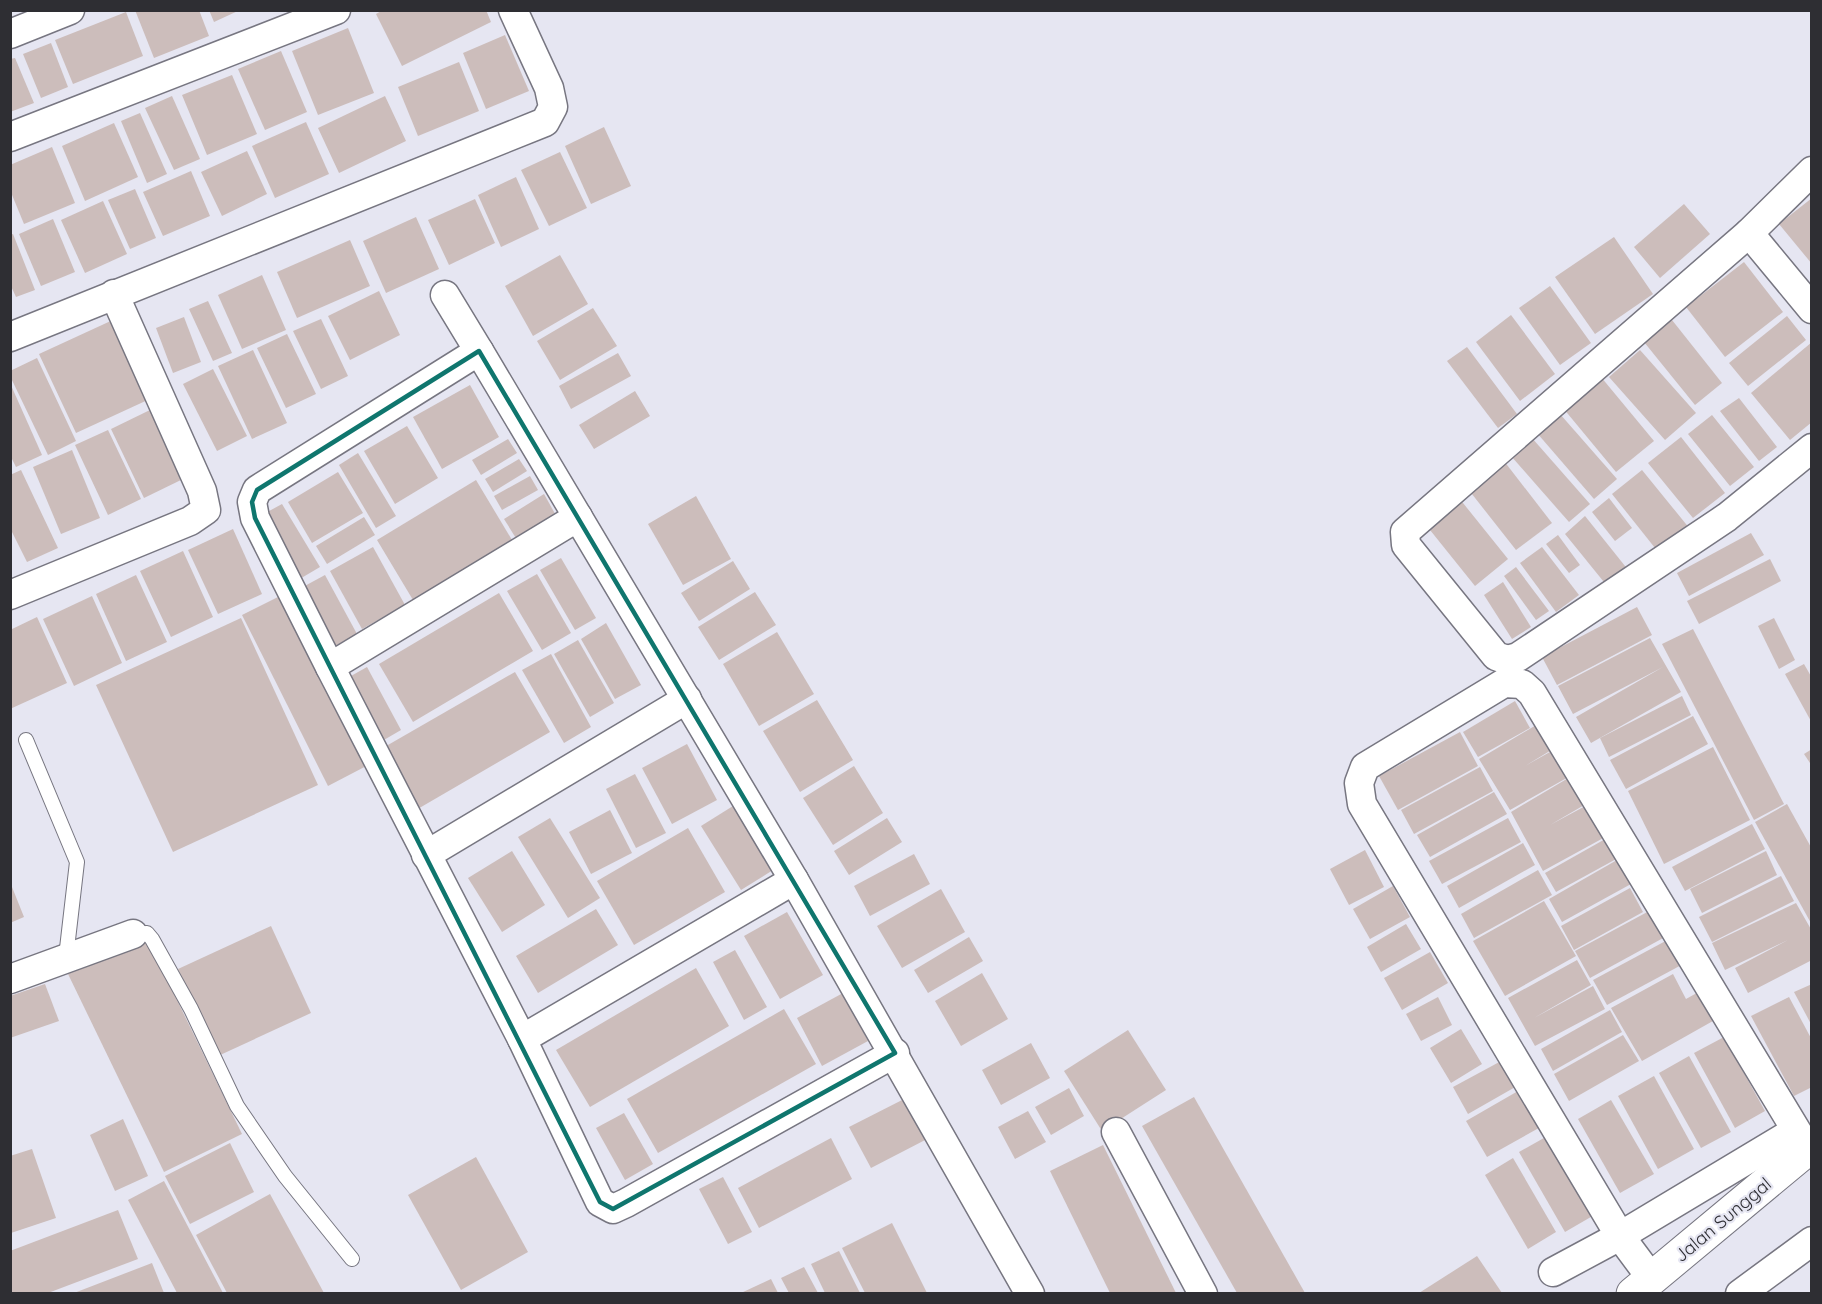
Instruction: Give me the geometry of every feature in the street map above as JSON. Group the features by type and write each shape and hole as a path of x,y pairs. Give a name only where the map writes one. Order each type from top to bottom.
{"main road":[{"name":"Jalan Sunggal","path":"1642,1286 1805,1150"}],"street":[{"path":"10,34 70,10"},
{"path":"10,137 336,10"},
{"path":"10,337 545,122 553,107 549,88 513,10"},
{"path":"1812,171 1749,234 1405,532 1406,545 1496,656 1507,660 1518,657 1727,517 1812,448"},
{"path":"1749,234 1812,309"},
{"path":"10,595 190,521 206,510 202,491 114,294"},
{"path":"445,295 794,880 895,1053 1030,1293"},
{"path":"478,351 257,490 252,502 255,518 522,1039 600,1203 613,1209 895,1053"},
{"path":"330,668 578,517"},
{"path":"1553,1272 1620,1236 1805,1150 1538,701 1522,684 1504,683 1365,767 1359,783 1362,804 1620,1236 1642,1286"},
{"path":"426,855 687,699"},
{"path":"522,1039 794,880"},
{"path":"10,979 133,934"},
{"path":"1116,1132 1203,1293"},
{"path":"1740,1293 1812,1241"}],"lane":[{"path":"26,740 77,862 66,957"},
{"path":"133,934 147,933 152,939 191,1009 237,1106 285,1176 352,1259"}],"highlighted area":[{"path":"479,351 895,1053 626,1203 613,1209 600,1202 255,518 252,502 257,490"}],"building":[{"path":"135,10 199,10 209,36 154,58"},
{"path":"209,10 240,10 214,22"},
{"path":"383,10 486,10 491,22 402,66 376,14"},
{"path":"126,12 143,56 73,84 55,40"},
{"path":"348,28 374,93 318,115 292,51"},
{"path":"505,35 529,91 486,109 463,53"},
{"path":"51,43 68,87 41,98 23,54"},
{"path":"281,51 307,112 265,130 238,69"},
{"path":"15,58 34,103 10,112 10,59"},
{"path":"459,62 479,111 418,136 398,87"},
{"path":"232,75 257,134 207,155 182,95"},
{"path":"172,96 200,159 174,170 145,108"},
{"path":"385,96 406,141 339,173 318,128"},
{"path":"140,113 167,174 147,183 121,121"},
{"path":"306,122 329,174 275,198 252,146"},
{"path":"114,123 138,177 85,201 62,146"},
{"path":"604,127 631,186 591,204 565,146"},
{"path":"52,147 75,203 24,224 10,190 10,165"},
{"path":"247,151 267,194 222,216 201,172"},
{"path":"560,152 587,208 549,226 521,170"},
{"path":"191,171 210,216 163,236 143,192"},
{"path":"516,177 539,229 501,247 478,195"},
{"path":"135,189 156,238 130,249 108,200"},
{"path":"1812,198 1812,264 1779,224"},
{"path":"475,199 495,243 449,265 428,220"},
{"path":"103,201 127,254 85,273 61,220"},
{"path":"1684,204 1710,234 1660,278 1634,247"},
{"path":"416,217 439,269 386,293 363,241"},
{"path":"53,219 75,272 41,286 19,234"},
{"path":"13,234 35,290 16,297 10,284 10,235"},
{"path":"1614,237 1653,294 1595,334 1555,277"},
{"path":"350,240 370,286 297,318 277,272"},
{"path":"560,255 588,304 533,336 505,286"},
{"path":"1744,262 1783,312 1725,357 1686,307"},
{"path":"262,275 286,330 242,349 218,295"},
{"path":"1550,286 1591,343 1560,365 1519,308"},
{"path":"379,291 400,335 350,360 328,316"},
{"path":"208,301 232,353 213,361 189,309"},
{"path":"593,308 617,346 560,380 537,341"},
{"path":"1511,315 1555,374 1520,401 1476,342"},
{"path":"1787,316 1806,340 1748,386 1729,363"},
{"path":"184,317 201,362 173,373 156,328"},
{"path":"115,319 152,398 76,433 39,354"},
{"path":"321,319 348,376 321,389 293,331"},
{"path":"1672,320 1722,383 1695,405 1644,342"},
{"path":"287,334 316,394 286,408 257,348"},
{"path":"1812,342 1812,422 1790,440 1751,393"},
{"path":"1467,347 1517,414 1498,428 1447,361"},
{"path":"253,350 287,423 252,439 218,366"},
{"path":"1640,350 1696,413 1665,440 1609,377"},
{"path":"618,353 631,376 571,409 559,386"},
{"path":"37,358 76,441 48,455 10,376 10,371"},
{"path":"213,369 247,436 217,451 183,384"},
{"path":"1601,377 1654,441 1616,472 1563,408"},
{"path":"10,383 42,455 16,467 10,455"},
{"path":"470,385 499,437 442,469 413,417"},
{"path":"635,391 650,416 594,449 579,425"},
{"path":"1739,398 1777,447 1759,461 1720,411"},
{"path":"150,410 183,479 144,498 111,429"},
{"path":"1560,414 1617,479 1594,499 1537,433"},
{"path":"1712,415 1754,467 1730,486 1688,434"},
{"path":"407,426 438,478 395,504 364,451"},
{"path":"108,430 141,499 108,515 75,445"},
{"path":"1681,437 1725,493 1693,518 1648,463"},
{"path":"1532,438 1590,504 1569,522 1511,456"},
{"path":"508,439 517,453 481,475 472,460"},
{"path":"72,450 100,518 61,534 33,467"},
{"path":"358,453 396,516 376,528 339,465"},
{"path":"519,459 527,471 493,492 485,479"},
{"path":"1504,461 1552,523 1516,550 1468,489"},
{"path":"21,470 58,548 27,562 10,528 10,475"},
{"path":"1642,470 1690,529 1659,553 1612,494"},
{"path":"338,472 363,513 312,543 288,502"},
{"path":"530,476 538,490 502,510 494,496"},
{"path":"476,480 512,540 413,600 377,540"},
{"path":"544,494 558,519 519,543 504,519"},
{"path":"696,496 731,559 683,585 648,524"},
{"path":"1459,498 1508,559 1475,586 1426,525"},
{"path":"1609,498 1632,528 1615,541 1592,512"},
{"path":"282,504 320,567 298,580 260,516"},
{"path":"1585,516 1629,571 1608,587 1565,534"},
{"path":"364,517 375,535 327,564 316,546"},
{"path":"233,529 262,594 218,614 188,550"},
{"path":"1751,533 1764,555 1689,596 1677,573"},
{"path":"1558,535 1580,565 1569,573 1546,544"},
{"path":"373,547 405,605 362,629 330,571"},
{"path":"1542,547 1579,595 1556,612 1520,563"},
{"path":"183,551 213,617 171,637 140,571"},
{"path":"561,558 596,618 575,630 540,570"},
{"path":"1770,559 1781,581 1699,624 1687,601"},
{"path":"733,561 750,589 699,621 681,593"},
{"path":"1516,567 1549,611 1536,620 1504,576"},
{"path":"537,574 571,633 542,650 507,591"},
{"path":"136,575 167,642 126,661 96,594"},
{"path":"325,575 357,634 333,647 301,588"},
{"path":"1503,582 1531,627 1512,639 1484,595"},
{"path":"288,592 374,762 328,786 242,615"},
{"path":"755,592 776,625 719,660 698,627"},
{"path":"499,593 533,651 413,722 379,664"},
{"path":"92,596 122,663 74,686 43,619"},
{"path":"1637,607 1652,635 1557,685 1542,657"},
{"path":"37,617 67,683 10,709 10,630"},
{"path":"241,618 318,785 173,852 96,685"},
{"path":"1774,618 1795,660 1779,669 1758,626"},
{"path":"606,623 641,685 615,699 581,639"},
{"path":"1693,629 1784,804 1754,820 1662,644"},
{"path":"777,632 814,694 759,726 723,664"},
{"path":"1650,638 1681,692 1591,743 1576,717 1663,667 1573,714 1558,686"},
{"path":"578,640 614,703 590,717 554,654"},
{"path":"551,654 591,727 564,743 522,670"},
{"path":"1804,664 1812,678 1812,723 1785,674"},
{"path":"367,667 401,730 377,744 342,681"},
{"path":"515,672 550,732 416,810 381,749"},
{"path":"1682,696 1691,715 1609,757 1600,738"},
{"path":"817,700 853,760 800,792 763,731"},
{"path":"1515,701 1530,728 1478,757 1463,732"},
{"path":"1693,716 1708,744 1626,789 1610,760"},
{"path":"1543,721 1558,746 1525,766 1557,748 1572,775 1510,810 1479,759"},
{"path":"1460,732 1478,766 1398,810 1379,776"},
{"path":"687,744 717,800 672,824 642,768"},
{"path":"1713,747 1750,820 1664,864 1628,791"},
{"path":"1812,749 1812,766 1804,754"},
{"path":"854,766 883,813 833,845 803,798"},
{"path":"1480,767 1493,791 1414,834 1401,810"},
{"path":"635,774 666,833 636,848 606,789"},
{"path":"1570,777 1586,804 1550,825 1589,804 1607,836 1543,871 1511,812"},
{"path":"1494,792 1507,814 1430,857 1417,835"},
{"path":"1787,804 1812,849 1812,925 1755,822"},
{"path":"733,806 773,870 741,890 701,826"},
{"path":"610,810 632,853 591,874 569,832"},
{"path":"550,818 600,898 568,918 518,837"},
{"path":"887,818 902,842 849,875 834,851"},
{"path":"1508,818 1521,842 1442,884 1429,861"},
{"path":"1752,824 1765,849 1685,891 1672,867"},
{"path":"688,828 725,892 634,945 597,881"},
{"path":"1607,838 1618,858 1556,892 1545,873"},
{"path":"1523,843 1535,865 1459,908 1447,886"},
{"path":"1365,850 1384,887 1349,905 1330,869"},
{"path":"512,851 545,905 502,932 468,878"},
{"path":"1766,851 1777,875 1702,913 1690,889"},
{"path":"914,854 930,884 870,916 854,886"},
{"path":"1617,860 1631,884 1562,922 1549,899"},
{"path":"1538,870 1552,895 1474,938 1461,914"},
{"path":"1781,876 1794,901 1712,942 1699,917"},
{"path":"10,882 24,917 10,923"},
{"path":"1393,886 1410,917 1370,939 1353,909"},
{"path":"1630,888 1643,912 1574,950 1561,926"},
{"path":"941,889 965,932 902,968 877,926"},
{"path":"1544,901 1576,956 1505,996 1473,941"},
{"path":"1796,903 1812,931 1812,960 1748,993 1735,968 1788,940 1725,970 1712,943"},
{"path":"596,909 618,945 538,993 516,956"},
{"path":"1651,910 1665,937 1590,978 1575,951"},
{"path":"787,912 823,975 780,999 744,936"},
{"path":"1406,924 1421,949 1381,972 1367,947"},
{"path":"271,926 311,1013 218,1056 178,969"},
{"path":"146,936 242,1134 164,1172 68,974"},
{"path":"969,937 983,961 928,993 914,970"},
{"path":"1673,937 1687,962 1607,1005 1593,980"},
{"path":"735,950 767,1007 744,1020 713,962"},
{"path":"1430,952 1448,983 1402,1010 1384,978"},
{"path":"1577,960 1591,985 1534,1018 1593,986 1605,1009 1535,1046 1508,998"},
{"path":"696,968 729,1026 590,1107 556,1050"},
{"path":"982,973 1008,1019 961,1046 935,1001"},
{"path":"1673,974 1686,999 1704,989 1720,1017 1642,1061 1611,1008"},
{"path":"45,984 59,1021 10,1038 10,996"},
{"path":"1812,984 1812,1026 1794,992"},
{"path":"843,993 868,1041 822,1066 797,1018"},
{"path":"1438,997 1452,1025 1421,1041 1406,1014"},
{"path":"1789,997 1812,1040 1812,1087 1794,1096 1751,1016"},
{"path":"784,1009 816,1064 658,1153 627,1099"},
{"path":"1610,1010 1622,1032 1553,1071 1541,1049"},
{"path":"1461,1029 1482,1064 1451,1083 1430,1048"},
{"path":"1128,1030 1166,1090 1102,1131 1064,1071"},
{"path":"1623,1035 1639,1061 1569,1101 1554,1074"},
{"path":"1724,1037 1765,1111 1735,1128 1694,1053"},
{"path":"1031,1043 1050,1078 1001,1105 982,1070"},
{"path":"1689,1056 1731,1132 1701,1148 1659,1073"},
{"path":"1503,1060 1517,1086 1468,1114 1453,1087"},
{"path":"1654,1076 1694,1149 1658,1169 1618,1096"},
{"path":"1525,1087 1546,1124 1487,1157 1466,1121"},
{"path":"1069,1088 1084,1116 1051,1135 1035,1107"},
{"path":"908,1097 929,1138 871,1168 849,1127"},
{"path":"1194,1097 1305,1293 1237,1293 1142,1126"},
{"path":"1611,1100 1654,1174 1620,1193 1578,1119"},
{"path":"1028,1111 1046,1142 1015,1159 998,1127"},
{"path":"624,1113 653,1164 625,1180 596,1128"},
{"path":"123,1119 148,1176 115,1191 90,1135"},
{"path":"1551,1134 1596,1214 1565,1232 1519,1152"},
{"path":"831,1138 852,1179 759,1228 738,1188"},
{"path":"230,1143 254,1192 190,1224 165,1176"},
{"path":"1103,1145 1176,1293 1110,1293 1050,1171"},
{"path":"32,1149 56,1218 11,1233 10,1156"},
{"path":"476,1157 528,1252 461,1290 408,1195"},
{"path":"1513,1158 1556,1232 1528,1249 1485,1175"},
{"path":"723,1177 752,1232 728,1244 699,1189"},
{"path":"164,1181 223,1293 177,1293 128,1200"},
{"path":"270,1194 324,1293 227,1293 196,1235"},
{"path":"118,1210 138,1259 48,1293 10,1293 10,1251"},
{"path":"892,1223 927,1293 865,1293 842,1248"},
{"path":"839,1251 860,1293 825,1293 811,1264"},
{"path":"1477,1256 1502,1293 1419,1293"},
{"path":"152,1263 164,1293 74,1293"},
{"path":"804,1267 818,1293 789,1293 781,1278"},
{"path":"771,1279 778,1293 741,1293"}]}
